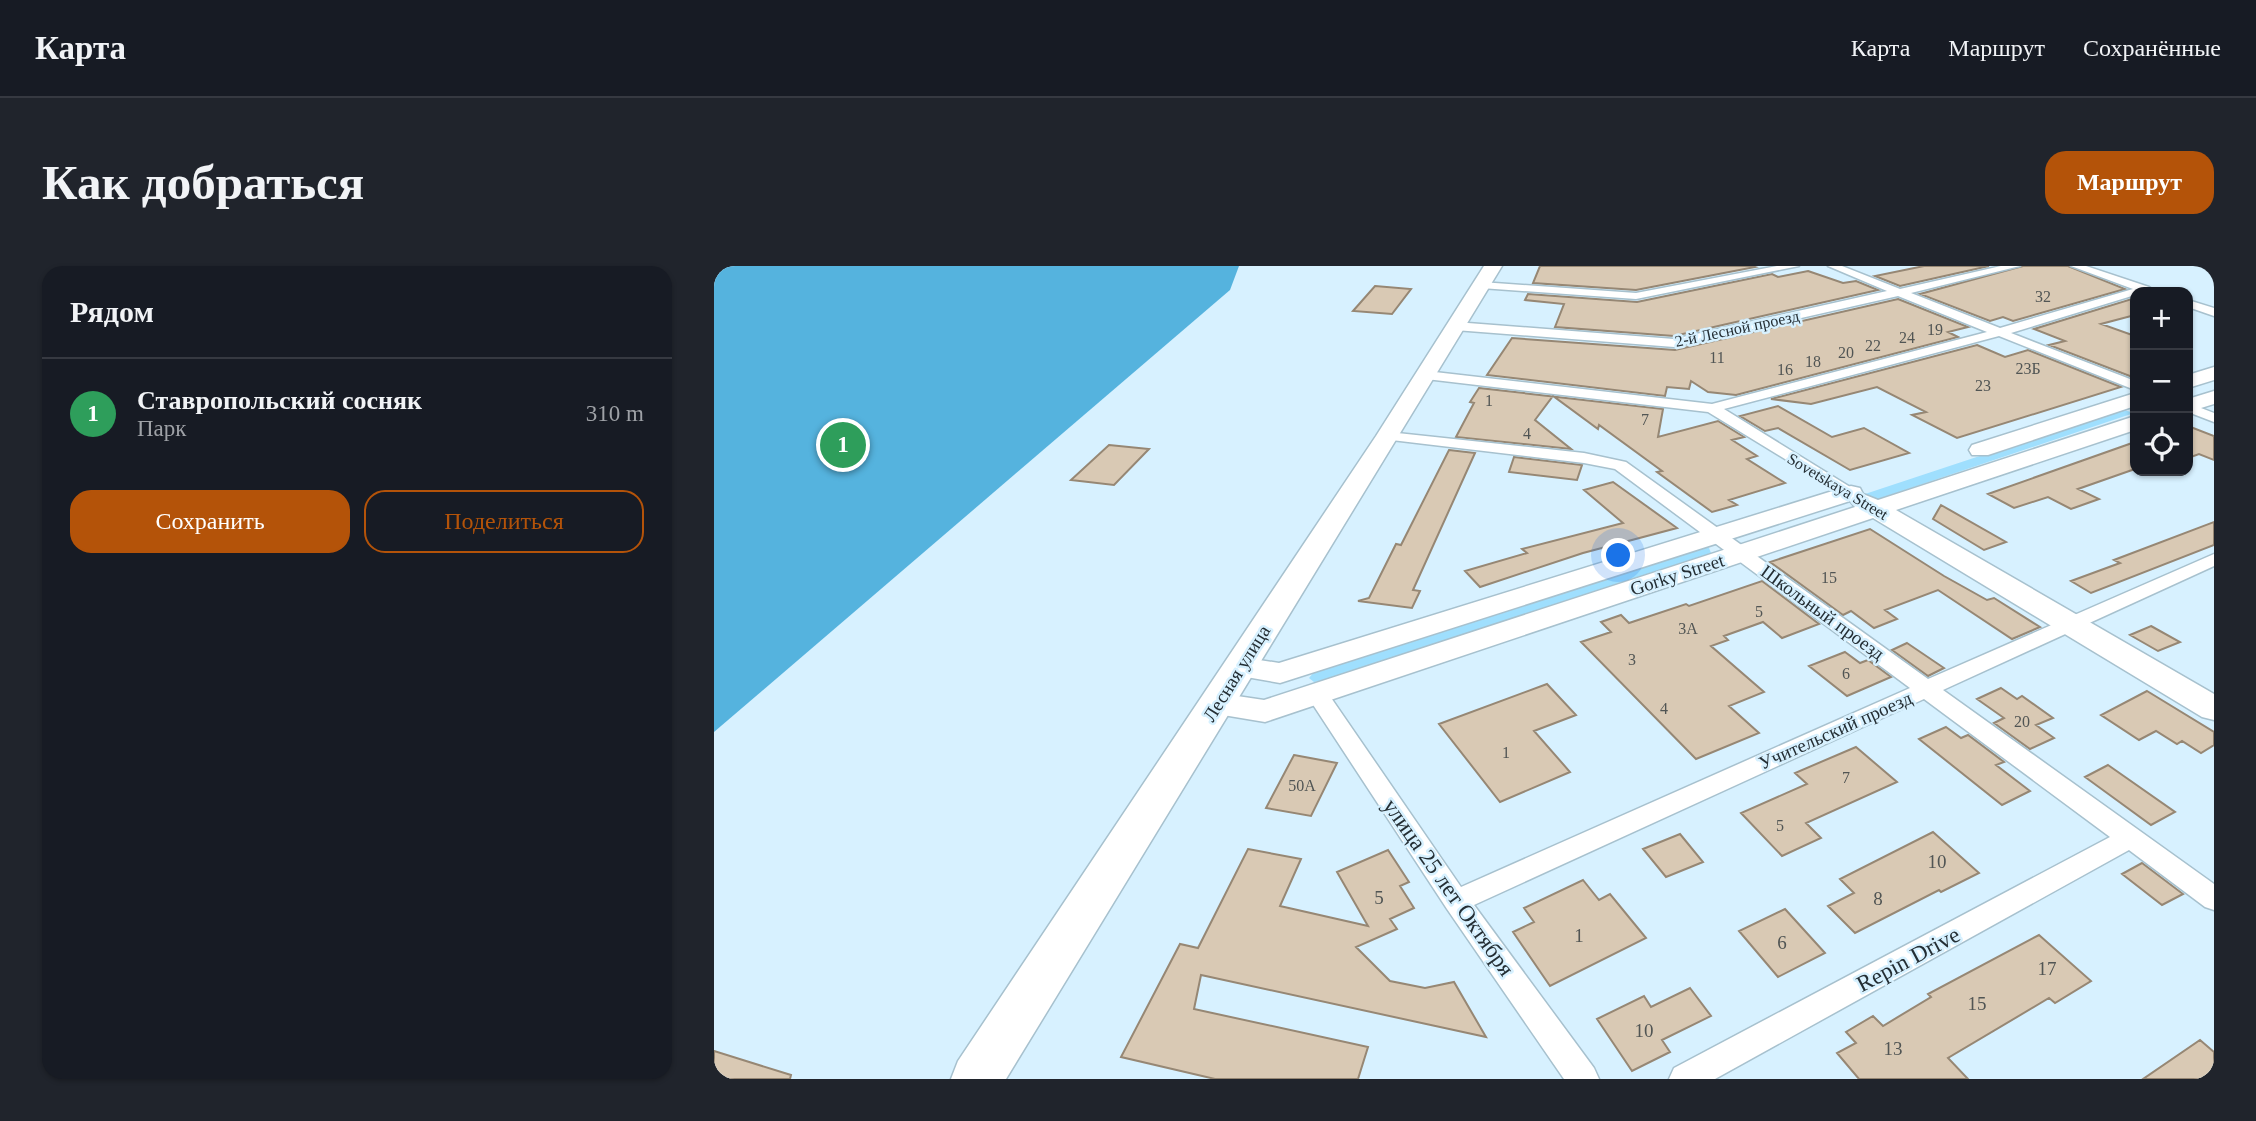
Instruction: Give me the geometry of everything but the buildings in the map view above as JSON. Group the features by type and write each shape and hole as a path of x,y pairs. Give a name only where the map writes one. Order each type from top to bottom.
{"main road":[{"name":"Лесная улица","path":"977,1079 1388,436 1487,275"},
{"path":"2193,380 2214,373"},
{"path":"2193,404 2214,397"},
{"name":"Gorky Street","path":"1217,704 1265,711 1317,694 1741,553 1861,500 2130,401"},
{"name":"Gorky Street","path":"1240,667 1280,674 1718,536 1861,500 2130,424"},
{"name":"Sovetskaya Street","path":"1861,500 2214,709"}],"street":[{"path":"1487,275 1636,296 1794,266"},
{"path":"1833,266 2130,384"},
{"name":"2-й Лесной проезд","path":"1455,326 1674,343 2015,266"},
{"path":"2076,266 2141,287"},
{"path":"1713,408 2130,296"},
{"path":"2193,305 2214,312"},
{"name":"Sovetskaya Street","path":"1426,375 1713,408 1861,500"},
{"path":"2193,408 2214,418"},
{"name":"Школьный проезд","path":"1388,436 1584,458 1620,465 2214,899"},
{"name":"Учительский проезд","path":"1456,901 2071,624 2208,568"},
{"name":"улица 25 лет Октября","path":"1317,694 1456,901 1583,1079"},
{"name":"Repin Drive","path":"1685,1079 2130,838"}],"shaded area":[{"path":"714,266 1239,266 1230,290 714,732"},
{"path":"2121,409 2130,412 2130,414 1875,500 1862,495"},
{"path":"1705,547 1709,548 1711,553 1321,681 1314,682 1309,678 1315,671"}],"place":[{"name":"Ставропольский сосняк","path":"843,445"}]}
